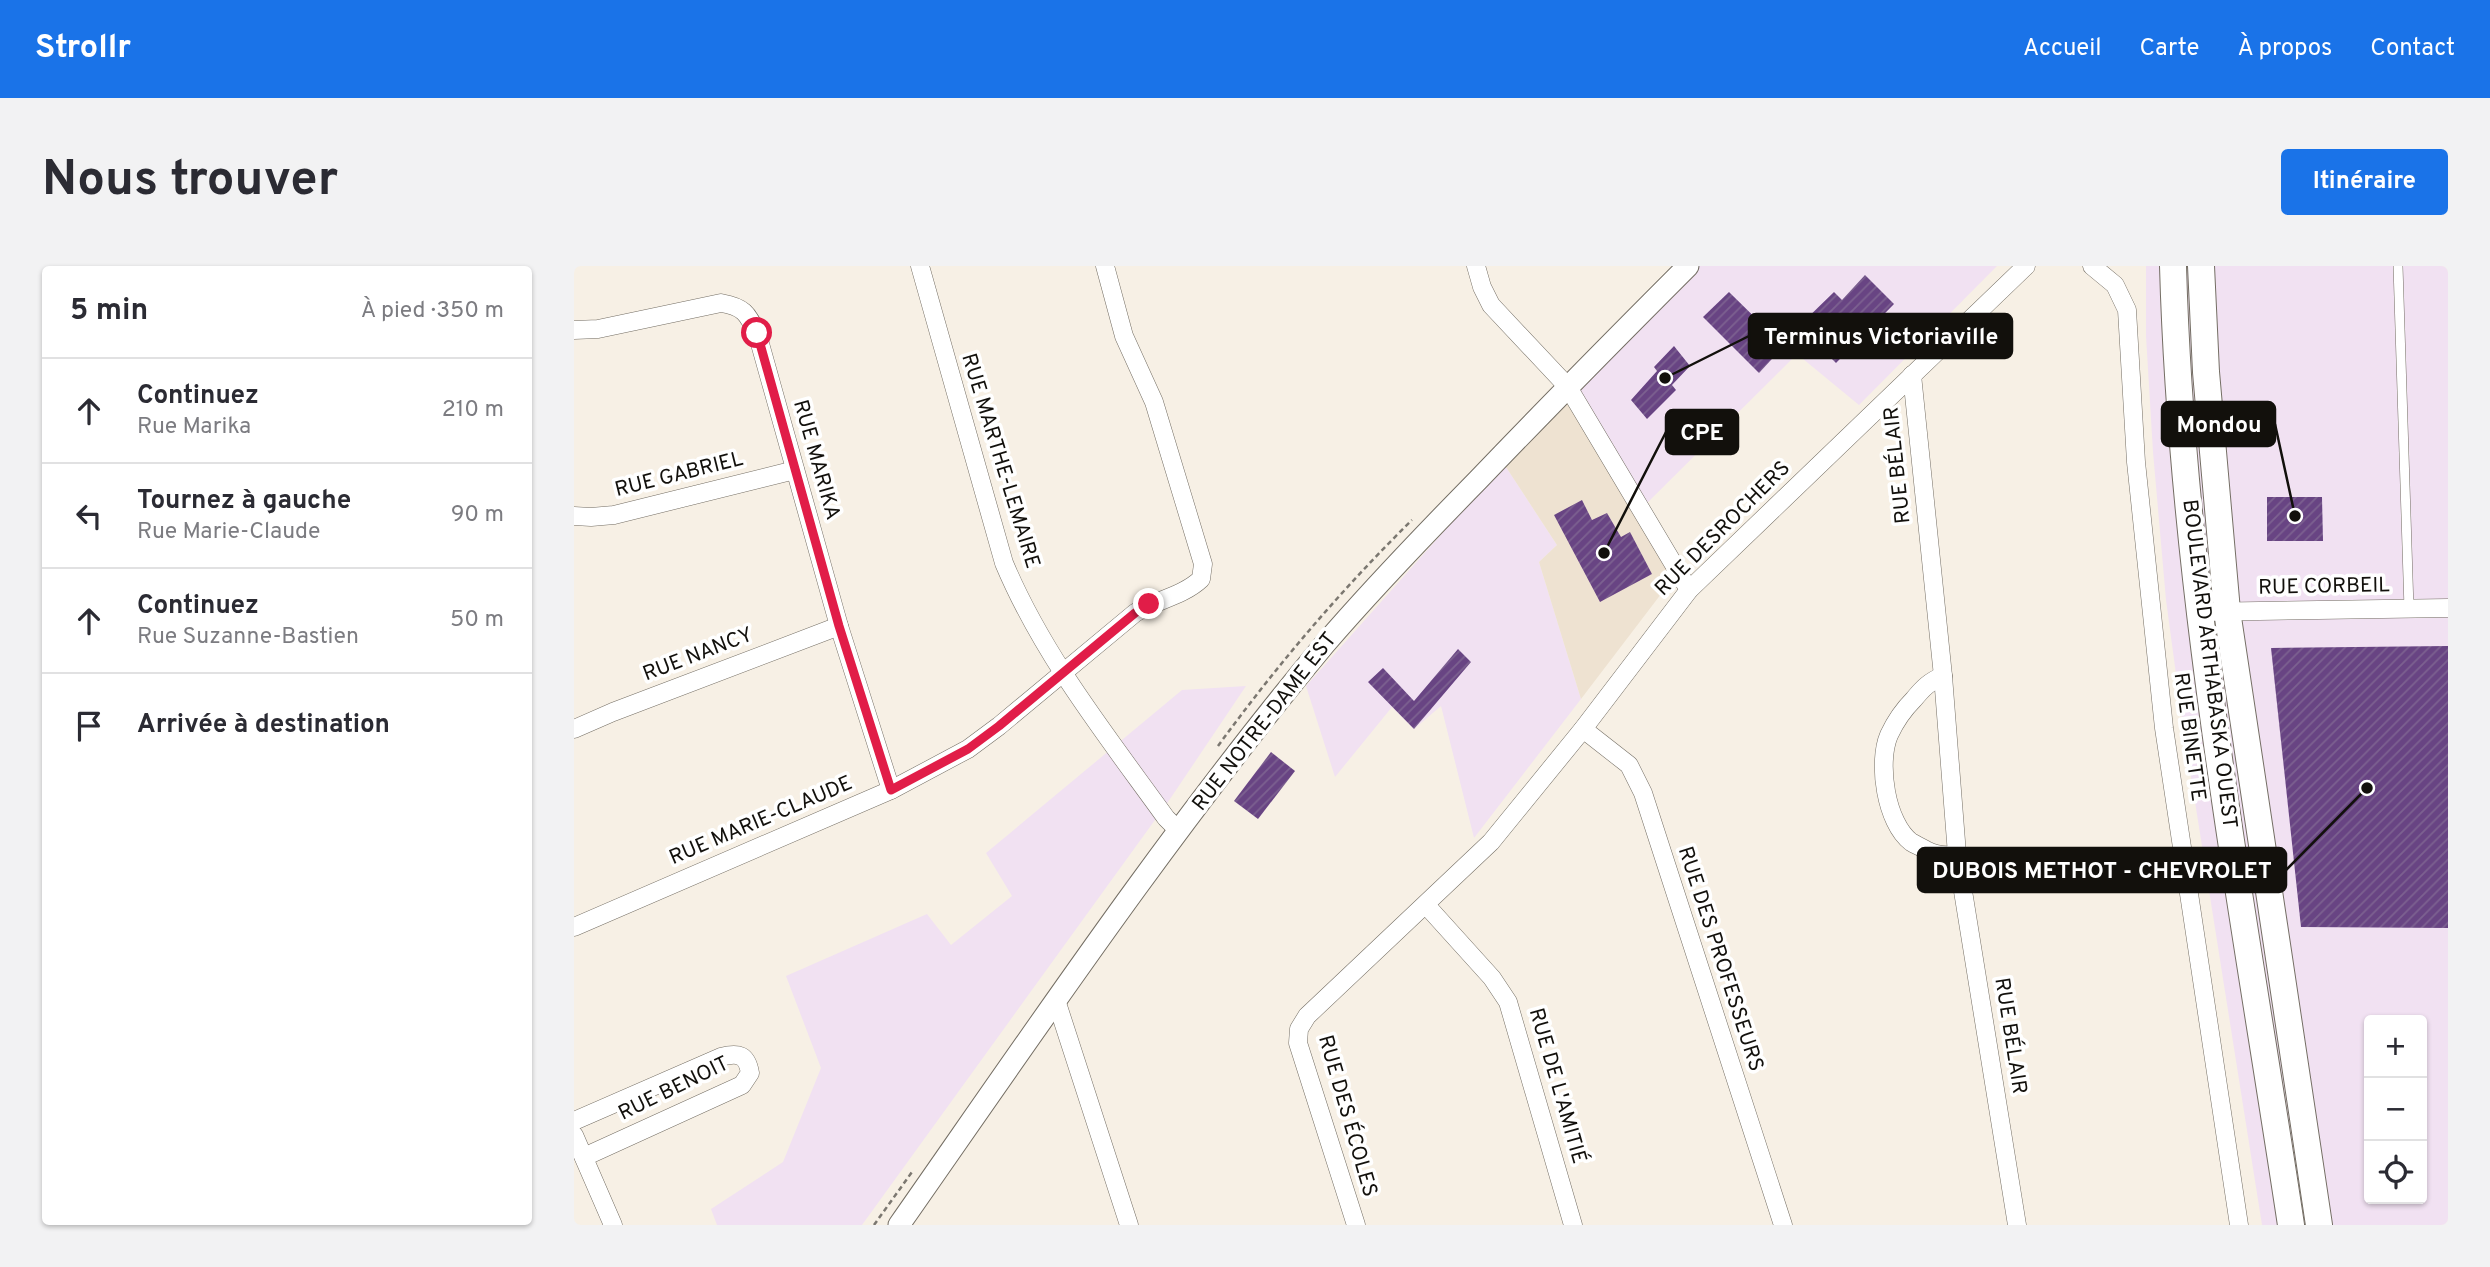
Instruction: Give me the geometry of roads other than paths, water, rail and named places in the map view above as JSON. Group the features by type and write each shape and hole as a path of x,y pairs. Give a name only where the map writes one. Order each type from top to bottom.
{"main road":[{"name":"BOULEVARD ARTHABASKA OUEST","path":"2173,266 2186,489 2200,612 2291,1225"},
{"name":"BOULEVARD ARTHABASKA OUEST","path":"2201,266 2206,372 2227,611 2319,1225"}],"street":[{"name":"RUE MARTHE-LEMAIRE","path":"920,266 1004,563 1014,587 1062,674 1166,818 1180,831"},
{"name":"RUE MARIE-CLAUDE","path":"574,927 891,790 968,749 1135,613 1149,604 1192,587 1202,579 1203,564 1158,415 1147,383 1124,336 1105,266"},
{"path":"1476,266 1491,305 1568,387 1689,590"},
{"name":"RUE NOTRE-DAME EST","path":"900,1225 1056,1000 1180,831 1251,736 1343,624 1418,542 1688,266"},
{"name":"RUE BINETTE","path":"2092,266 2115,285 2127,310 2136,462 2164,728 2239,1225"},
{"name":"RUE DESROCHERS","path":"1426,905 1491,842 1583,729 1689,590 2021,267"},
{"name":"RUE MARIKA","path":"574,330 598,329 721,303 738,306 749,317 757,333 839,626 891,790"},
{"name":"RUE BÉLAIR","path":"1912,375 1943,676 1957,854 2017,1225"},
{"name":"RUE GABRIEL","path":"574,516 614,515 795,470"},
{"name":"RUE CORBEIL","path":"2200,612 2448,608"},
{"name":"RUE NANCY","path":"574,729 839,626"},
{"path":"1943,676 1930,681 1904,710 1888,736 1884,760 1885,783 1890,807 1899,827 1910,841 1933,853 1948,857 1957,854"},
{"name":"RUE DES PROFESSEURS","path":"1583,729 1629,765 1643,793 1783,1225"},
{"name":"RUE DES ÉCOLES","path":"1356,1225 1298,1042 1299,1029 1307,1016 1426,905"},
{"name":"RUE DE L'AMITIÉ","path":"1426,905 1492,978 1508,1002 1573,1225"},
{"path":"1056,1000 1129,1225"},
{"name":"RUE BENOIT","path":"574,1121 722,1056 743,1056 748,1062 750,1073 742,1085 584,1157"},
{"path":"574,1135 613,1225"}],"lane":[{"path":"2398,266 2409,608"}],"place":[{"name":"Terminus Victoriaville","path":"1665,378"},
{"name":"Mondou","path":"2295,516"},
{"name":"CPE","path":"1604,553"},
{"name":"DUBOIS METHOT - CHEVROLET","path":"2367,788"}]}
